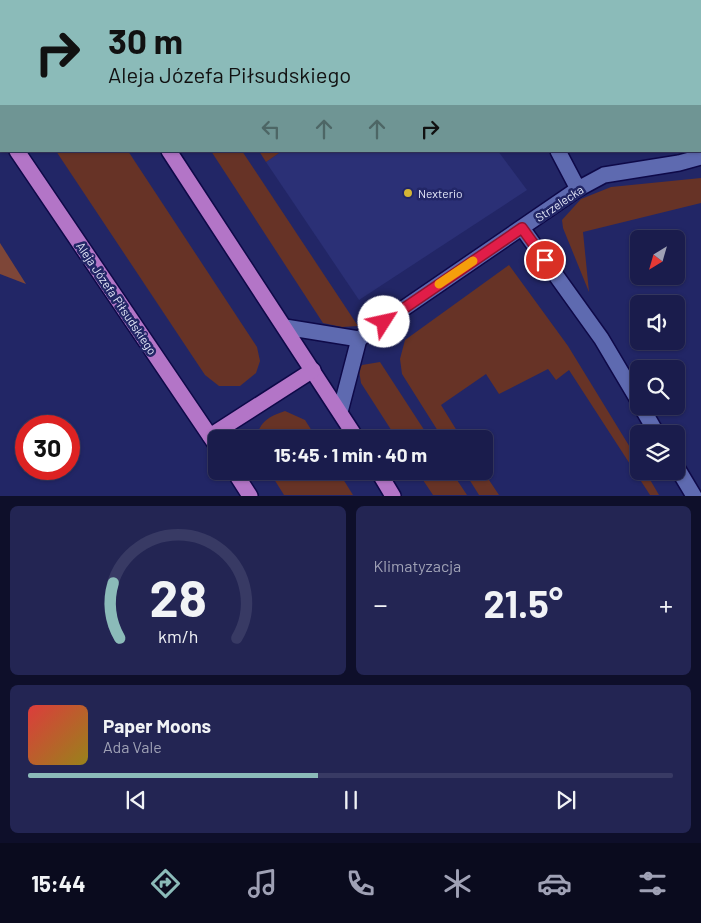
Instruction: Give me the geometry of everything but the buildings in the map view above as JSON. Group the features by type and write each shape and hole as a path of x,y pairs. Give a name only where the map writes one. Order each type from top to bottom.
{"main road":[{"name":"Aleja Józefa Piłsudskiego","path":"18,152 208,434"},
{"path":"171,152 351,430"},
{"path":"228,430 313,370"},
{"path":"240,480 250,496"},
{"path":"383,480 393,496"}],"street":[{"path":"559,152 578,189"},
{"name":"Strzelecka","path":"358,339 578,189 604,175 679,163 701,157"},
{"path":"522,228 601,338 630,387"},
{"path":"284,327 358,339 340,412"},
{"path":"684,480 694,496"}],"shaded area":[{"path":"57,152 129,152 257,347 260,361 256,373 240,386 219,386 205,375"},
{"path":"212,152 243,152 358,326 342,327 323,323"},
{"path":"260,152 281,152 266,162"},
{"path":"281,152 499,152 527,190 359,300 266,162"},
{"path":"701,178 701,203 583,232 589,292 563,228 562,220 581,199 611,187"},
{"path":"0,243 26,284 0,274"},
{"path":"509,265 568,346 630,447 630,464 569,370 556,380 548,369 499,394 486,374 441,405 456,430 437,430 402,374 400,359 405,340"},
{"path":"380,362 424,430 391,430 361,383 359,370 362,365"},
{"path":"285,411 305,420 311,430 259,430 262,424 274,415"},
{"path":"275,480 344,480 353,495 284,495"},
{"path":"423,480 457,480 467,495 433,495"},
{"path":"470,480 489,480 499,495 479,495"},
{"path":"640,480 650,480 659,495 650,495"}],"slow traffic":[{"path":"439,284 473,261"}],"place":[{"name":"Nexterio","path":"408,193"}],"route":[{"path":"384,322 522,228 545,260"}]}
